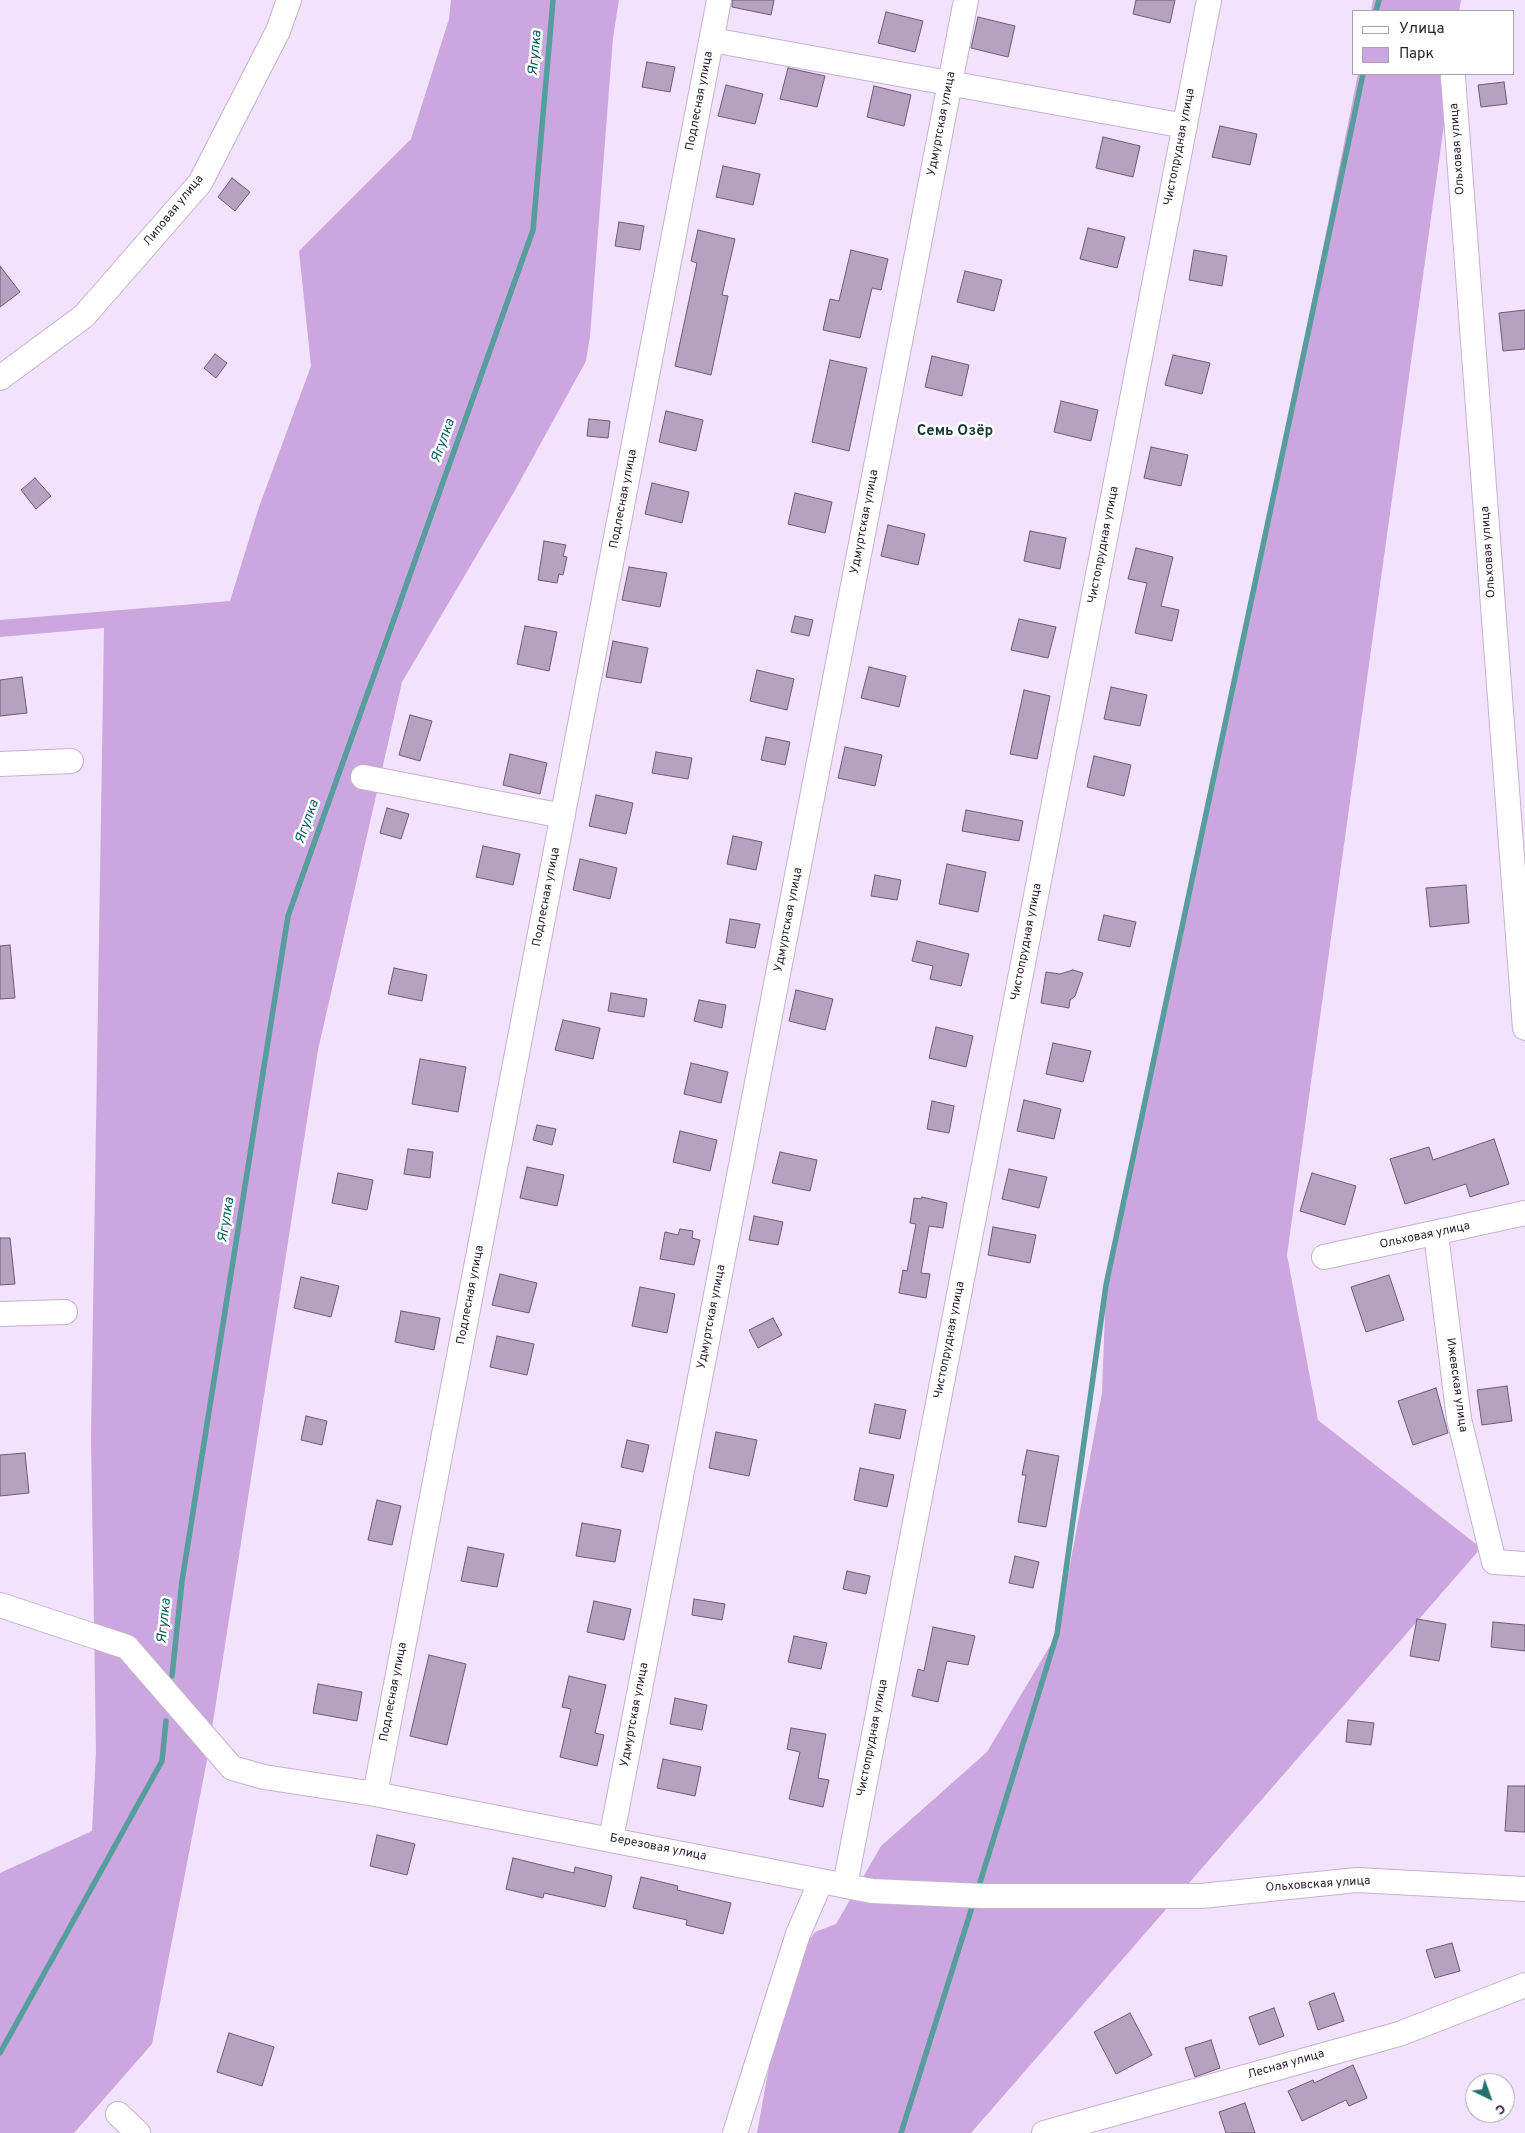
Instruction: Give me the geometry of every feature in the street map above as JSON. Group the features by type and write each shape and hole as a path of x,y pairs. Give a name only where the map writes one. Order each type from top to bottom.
{"street":[{"name":"Липовая улица","path":"0,378 84,316 200,184 278,31 289,0"},
{"name":"Подлесная улица","path":"375,1794 720,0"},
{"name":"Удмуртская улица","path":"612,1839 966,0"},
{"name":"Чистопрудная улица","path":"845,1885 1209,0"},
{"path":"712,40 1185,126"},
{"name":"Ольховая улица","path":"1453,77 1525,1028"},
{"path":"0,764 71,761"},
{"path":"362,777 563,816"},
{"name":"Ольховая улица","path":"1324,1257 1525,1213"},
{"name":"Ижевская улица","path":"1436,1234 1459,1419 1494,1562 1525,1564"},
{"path":"0,1314 65,1312"},
{"name":"Березовая улица","path":"0,1605 127,1647 232,1768 264,1777 375,1794 845,1885"},
{"name":"Ольховская улица","path":"845,1885 872,1891 981,1896 1201,1896 1357,1880 1525,1889"},
{"path":"735,2133 798,1934 821,1881"},
{"name":"Лесная улица","path":"1044,2133 1399,2034 1525,1985"},
{"path":"118,2114 138,2133"}],"green space":[{"path":"451,0 619,0 613,38 590,336 586,361 514,492 402,682 318,1050 207,1760 152,2044 74,2133 0,2133 0,1873 92,1831 96,1752 91,1437 104,628 0,637 0,620 230,601 259,507 311,366 299,251 411,139 449,19"},
{"path":"1373,0 1461,0 1459,10 1371,10"},
{"path":"1358,75 1451,75 1287,1255 1318,1420 1481,1548 971,2133 757,2133 786,1972 815,1932 836,1924 881,1846 987,1752 1057,1634 1102,1393 1106,1285 1263,546"}],"building":[{"path":"732,0 774,0 771,15 732,7"},
{"path":"1136,0 1175,0 1170,23 1133,14"},
{"path":"886,12 923,21 915,52 878,43"},
{"path":"978,17 1015,26 1008,57 971,48"},
{"path":"647,62 675,67 670,92 642,87"},
{"path":"788,68 825,76 817,107 780,99"},
{"path":"1504,82 1507,104 1481,107 1478,85"},
{"path":"726,85 763,94 755,124 718,116"},
{"path":"874,86 911,95 904,126 867,117"},
{"path":"1220,126 1257,134 1250,165 1212,157"},
{"path":"1103,137 1140,146 1133,177 1096,168"},
{"path":"723,166 760,174 753,205 716,197"},
{"path":"232,178 250,192 235,211 218,197"},
{"path":"619,222 644,226 640,250 615,246"},
{"path":"1088,228 1125,237 1117,268 1080,259"},
{"path":"698,230 735,239 722,295 728,296 711,375 675,366 697,263 691,261"},
{"path":"851,250 888,259 881,290 872,288 860,338 823,330 830,299 839,301"},
{"path":"1194,250 1227,256 1222,286 1189,280"},
{"path":"0,266 20,292 0,307"},
{"path":"965,271 1002,280 994,311 957,302"},
{"path":"1525,310 1525,349 1503,351 1499,313"},
{"path":"215,354 227,363 216,378 204,368"},
{"path":"1173,355 1210,363 1202,394 1165,385"},
{"path":"932,356 969,365 962,396 925,387"},
{"path":"830,360 867,368 849,451 812,442"},
{"path":"1061,401 1098,410 1091,441 1054,432"},
{"path":"666,411 703,420 696,451 659,442"},
{"path":"589,419 610,421 608,438 587,436"},
{"path":"1151,447 1188,455 1181,486 1144,478"},
{"path":"35,478 51,496 36,509 21,490"},
{"path":"652,483 689,492 682,523 645,514"},
{"path":"795,493 832,502 825,533 788,524"},
{"path":"888,525 925,534 918,565 881,556"},
{"path":"1030,531 1066,538 1060,569 1024,561"},
{"path":"544,541 566,545 563,556 567,557 563,575 559,574 557,583 538,580"},
{"path":"1136,548 1173,557 1161,606 1179,610 1172,641 1135,633 1147,583 1128,579"},
{"path":"629,567 667,573 660,607 622,600"},
{"path":"795,616 813,620 809,636 791,632"},
{"path":"1019,619 1056,627 1048,658 1011,650"},
{"path":"525,626 557,632 549,671 517,664"},
{"path":"613,641 648,648 641,683 606,677"},
{"path":"869,667 906,676 899,707 861,698"},
{"path":"757,670 794,679 787,710 750,701"},
{"path":"22,677 27,713 0,716 0,680"},
{"path":"1111,687 1147,695 1140,726 1104,719"},
{"path":"1024,690 1050,696 1037,759 1010,754"},
{"path":"410,715 432,721 420,761 399,755"},
{"path":"766,737 790,742 785,765 761,760"},
{"path":"845,747 882,755 875,786 838,778"},
{"path":"656,752 692,758 688,779 652,773"},
{"path":"510,754 547,763 540,794 503,785"},
{"path":"1094,756 1131,765 1124,796 1087,787"},
{"path":"596,795 633,803 626,834 589,826"},
{"path":"387,808 409,814 401,839 380,833"},
{"path":"966,810 1023,821 1019,841 962,831"},
{"path":"733,836 762,842 756,870 727,864"},
{"path":"483,846 520,854 513,885 476,877"},
{"path":"580,859 617,868 610,899 573,890"},
{"path":"947,864 986,872 978,912 939,904"},
{"path":"875,875 901,880 897,900 871,896"},
{"path":"1466,885 1469,923 1430,927 1426,888"},
{"path":"1104,915 1136,922 1130,947 1098,940"},
{"path":"730,919 760,924 755,948 726,943"},
{"path":"917,941 969,954 961,986 930,979 933,966 912,961"},
{"path":"10,945 15,998 0,999 0,946"},
{"path":"394,968 427,975 422,1001 388,994"},
{"path":"1073,970 1083,973 1075,996 1070,1000 1069,1008 1041,1003 1046,972 1060,974"},
{"path":"796,990 833,999 825,1030 789,1021"},
{"path":"611,993 647,999 644,1017 608,1011"},
{"path":"699,1000 726,1005 722,1028 694,1021"},
{"path":"563,1020 600,1028 593,1059 555,1050"},
{"path":"936,1027 973,1036 966,1067 929,1058"},
{"path":"1053,1043 1091,1051 1083,1082 1046,1074"},
{"path":"420,1059 466,1067 458,1112 412,1104"},
{"path":"691,1063 728,1072 721,1103 684,1094"},
{"path":"1024,1100 1061,1109 1054,1139 1017,1131"},
{"path":"932,1101 954,1106 949,1133 927,1129"},
{"path":"537,1125 556,1129 552,1145 533,1140"},
{"path":"680,1131 717,1140 710,1171 673,1162"},
{"path":"1494,1139 1509,1184 1470,1197 1466,1184 1405,1204 1390,1159 1429,1147 1433,1160"},
{"path":"408,1149 433,1152 430,1178 404,1174"},
{"path":"780,1152 817,1160 810,1191 772,1183"},
{"path":"527,1167 564,1175 557,1206 520,1198"},
{"path":"1009,1169 1047,1177 1039,1208 1002,1199"},
{"path":"338,1173 373,1180 367,1210 332,1203"},
{"path":"1312,1173 1356,1186 1345,1225 1300,1211"},
{"path":"922,1197 947,1203 943,1228 929,1226 921,1273 930,1274 926,1298 899,1293 903,1270 907,1271 916,1224 910,1223 914,1198 921,1199"},
{"path":"754,1216 783,1222 778,1245 749,1240"},
{"path":"993,1227 1036,1235 1030,1263 988,1255"},
{"path":"680,1229 693,1231 692,1238 700,1240 694,1265 660,1259 665,1232 678,1235"},
{"path":"0,1238 10,1238 15,1284 0,1285"},
{"path":"500,1274 537,1283 529,1313 492,1305"},
{"path":"1389,1275 1404,1320 1366,1332 1351,1287"},
{"path":"301,1277 339,1286 331,1317 294,1308"},
{"path":"640,1287 675,1294 667,1333 632,1326"},
{"path":"401,1311 440,1318 434,1350 395,1342"},
{"path":"773,1318 782,1335 758,1348 749,1330"},
{"path":"497,1336 534,1344 527,1375 490,1367"},
{"path":"1507,1386 1512,1421 1482,1425 1477,1390"},
{"path":"1436,1388 1448,1433 1413,1445 1398,1401"},
{"path":"875,1404 906,1410 900,1439 869,1433"},
{"path":"306,1416 327,1421 322,1445 301,1440"},
{"path":"716,1432 757,1440 749,1476 709,1468"},
{"path":"627,1440 649,1445 643,1472 621,1467"},
{"path":"1027,1450 1059,1456 1046,1527 1018,1522 1026,1475 1022,1475"},
{"path":"25,1453 29,1493 0,1496 0,1455"},
{"path":"860,1468 894,1475 887,1507 854,1500"},
{"path":"377,1500 401,1506 392,1545 368,1540"},
{"path":"582,1523 621,1530 615,1562 576,1556"},
{"path":"468,1547 504,1554 497,1587 461,1581"},
{"path":"1015,1556 1039,1562 1033,1588 1009,1583"},
{"path":"847,1571 870,1576 866,1594 843,1589"},
{"path":"694,1599 725,1604 722,1620 692,1615"},
{"path":"594,1601 631,1609 624,1640 587,1632"},
{"path":"1417,1619 1446,1624 1439,1661 1410,1656"},
{"path":"1493,1622 1525,1625 1525,1651 1491,1647"},
{"path":"933,1627 975,1636 968,1665 947,1661 938,1702 912,1696 918,1669 924,1671"},
{"path":"794,1636 827,1643 821,1669 788,1662"},
{"path":"429,1655 466,1664 447,1745 410,1736"},
{"path":"569,1676 606,1685 595,1733 604,1735 597,1766 560,1757 571,1709 562,1707"},
{"path":"318,1684 362,1692 357,1721 313,1713"},
{"path":"675,1698 707,1705 702,1730 670,1724"},
{"path":"1348,1720 1374,1723 1371,1745 1346,1742"},
{"path":"791,1728 826,1734 818,1778 829,1780 823,1807 789,1799 800,1752 787,1749"},
{"path":"663,1759 701,1767 695,1796 657,1788"},
{"path":"1508,1786 1525,1786 1525,1832 1505,1831"},
{"path":"377,1835 415,1844 407,1875 370,1866"},
{"path":"513,1858 574,1873 575,1867 612,1876 605,1907 544,1893 543,1898 506,1889"},
{"path":"641,1877 678,1886 677,1890 731,1903 723,1934 686,1925 687,1920 633,1908"},
{"path":"1452,1943 1460,1971 1435,1978 1426,1950"},
{"path":"1334,1993 1344,2021 1318,2030 1309,2002"},
{"path":"1274,2008 1284,2036 1259,2045 1249,2017"},
{"path":"1130,2013 1152,2055 1116,2074 1094,2032"},
{"path":"229,2033 274,2047 262,2086 217,2072"},
{"path":"1211,2040 1220,2068 1195,2077 1185,2048"},
{"path":"1353,2065 1367,2098 1349,2106 1346,2100 1302,2121 1288,2091 1313,2080 1314,2083"},
{"path":"1245,2103 1255,2133 1226,2133 1219,2112"}],"waterway":[{"name":"Ягулка","path":"172,1676 182,1581 288,916 533,230 553,0"},
{"path":"1376,10 1379,0"},
{"path":"978,1889 1057,1634 1106,1285 1363,75"},
{"name":"Ягулка","path":"0,2053 162,1761 166,1721"},
{"path":"901,2133 973,1904"}],"district":[{"name":"Семь Озёр","path":"955,432"}]}
